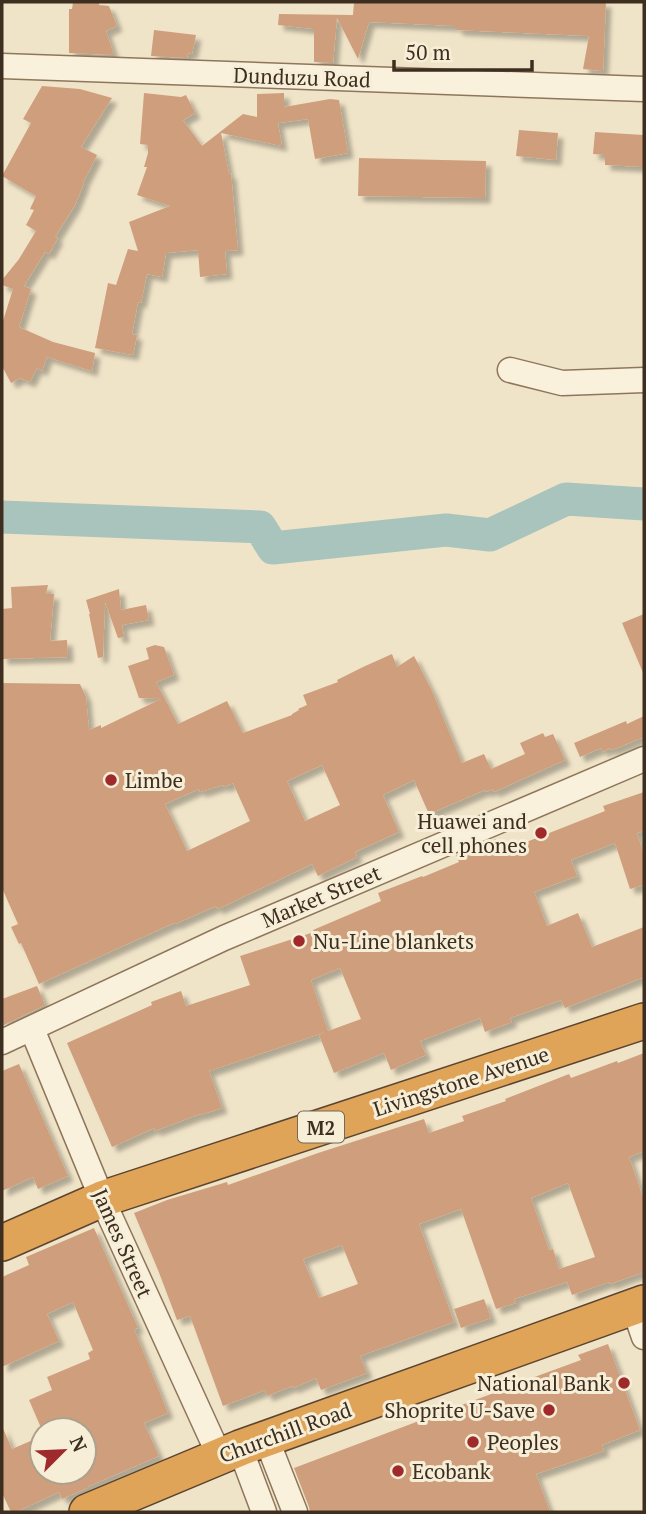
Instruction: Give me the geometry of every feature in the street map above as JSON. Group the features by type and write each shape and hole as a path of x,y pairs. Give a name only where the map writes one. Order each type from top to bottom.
{"highway":[{"name":"Livingstone Avenue","path":"2,1243 102,1199 644,1021"},
{"name":"Churchill Road","path":"87,1512 241,1447 641,1316"}],"street":[{"name":"Dunduzu Road","path":"2,66 644,89"},
{"path":"510,370 562,383 644,380"},
{"name":"Market Street","path":"2,1042 224,938 644,759"},
{"name":"James Street","path":"32,1029 102,1199 241,1447"},
{"path":"241,1447 264,1512"},
{"path":"241,1447 295,1512"}],"building":[{"path":"73,2 99,2 99,5 109,6 117,26 106,31 114,55 69,53 69,9 72,9"},
{"path":"354,2 606,2 603,71 583,69 589,36 457,30 457,26 369,22 358,59 337,18 333,63 314,62 314,29 278,25 279,14 353,15"},
{"path":"154,30 196,35 192,54 188,53 187,58 151,56"},
{"path":"42,86 80,89 112,98 81,147 97,155 75,205 55,237 58,238 49,254 45,252 24,286 31,289 19,327 53,342 95,353 92,371 47,357 42,371 37,368 30,382 20,378 11,383 2,366 2,324 13,289 2,285 2,280 36,231 26,225 34,210 30,209 36,196 2,176 31,123 23,119"},
{"path":"144,93 181,97 186,95 195,113 183,120 202,146 243,114 257,117 257,94 284,93 284,107 330,99 339,100 348,153 315,159 308,119 278,123 282,146 221,133 229,174 231,173 238,250 225,251 227,274 200,277 198,250 166,253 162,277 147,274 132,334 137,335 133,355 95,348 108,283 116,285 128,249 138,251 129,222 170,206 137,195 147,167 144,167 148,153 148,145 140,144"},
{"path":"519,130 558,133 556,160 516,156"},
{"path":"595,132 644,135 644,167 605,165 605,155 593,154"},
{"path":"359,158 486,161 485,198 358,196"},
{"path":"48,585 46,594 54,594 50,641 67,640 68,657 2,659 2,609 12,608 11,587"},
{"path":"119,589 121,610 146,605 149,620 122,625 124,637 118,638 105,602 103,657 98,658 86,600"},
{"path":"644,614 644,675 622,623"},
{"path":"155,645 164,647 174,675 156,682 178,724 227,701 243,733 292,715 307,705 303,695 338,682 337,680 363,667 392,654 397,667 414,656 462,763 484,754 491,769 525,754 520,743 543,733 545,737 553,734 565,760 494,792 493,789 486,792 485,790 429,814 414,780 383,795 399,832 355,852 357,857 318,876 312,864 218,909 216,906 174,923 39,984 11,927 18,924 2,888 2,683 80,684 86,697 89,730 101,725 101,728 161,699 139,698 128,666 149,659 146,648","holes":["322,765 340,805 305,821 287,781","233,783 250,821 187,851 165,804 199,789 200,792"]},
{"path":"644,716 644,737 617,748 609,748 603,752 601,748 580,757 574,743"},
{"path":"644,792 644,831 637,833 644,855 644,885 630,889 615,843 571,860 577,876 534,892 547,926 578,913 592,947 644,927 644,977 565,1008 561,1000 510,1018 512,1022 485,1032 480,1018 420,1041 426,1055 391,1070 384,1053 334,1073 319,1035 326,1032 209,1071 222,1108 155,1131 154,1128 112,1147 67,1043 152,1005 151,1002 181,991 186,1006 250,985 240,956 314,932 313,930 381,901 378,893 459,862 456,855 496,839 501,852 605,811 603,806","holes":["340,968 361,1019 328,1031 311,980"]},
{"path":"37,986 45,1005 2,1026 2,999"},
{"path":"644,1053 644,1151 629,1157 644,1200 644,1272 572,1295 567,1282 514,1299 516,1303 496,1309 461,1209 419,1224 454,1322 360,1356 367,1373 321,1390 316,1378 267,1396 265,1390 223,1406 190,1316 177,1320 134,1213 227,1182 228,1185 424,1119 429,1133 464,1121 462,1116 506,1101 505,1099 569,1074 571,1078 617,1061 618,1063","holes":["568,1183 595,1257 559,1269 553,1249 549,1250 531,1198","342,1245 358,1284 319,1298 303,1259"]},
{"path":"19,1064 68,1176 38,1189 33,1177 2,1191 2,1071"},
{"path":"94,1228 138,1328 134,1329 168,1413 144,1423 159,1456 98,1482 98,1416 36,1416 29,1400 52,1390 47,1377 90,1359 88,1353 93,1350 73,1302 47,1314 59,1341 2,1367 2,1277 29,1265 26,1257"},
{"path":"484,1299 491,1318 461,1328 454,1309"},
{"path":"608,1344 640,1430 602,1445 604,1451 536,1474 550,1512 310,1512 294,1468 581,1360 578,1355"},
{"path":"2,1426 12,1449 28,1442 28,1486 89,1486 62,1499 59,1492 11,1512 2,1493"}],"waterway":[{"path":"2,517 260,527 273,548 446,530 490,535 566,499 644,504"}],"place":[{"name":"Limbe","path":"111,780"},
{"name":"Huawei and cell phones","path":"541,833"},
{"name":"Nu-Line blankets","path":"299,941"},
{"name":"National Bank","path":"624,1383"},
{"name":"Shoprite U-Save","path":"549,1410"},
{"name":"Peoples","path":"473,1442"},
{"name":"Ecobank","path":"398,1471"}]}
